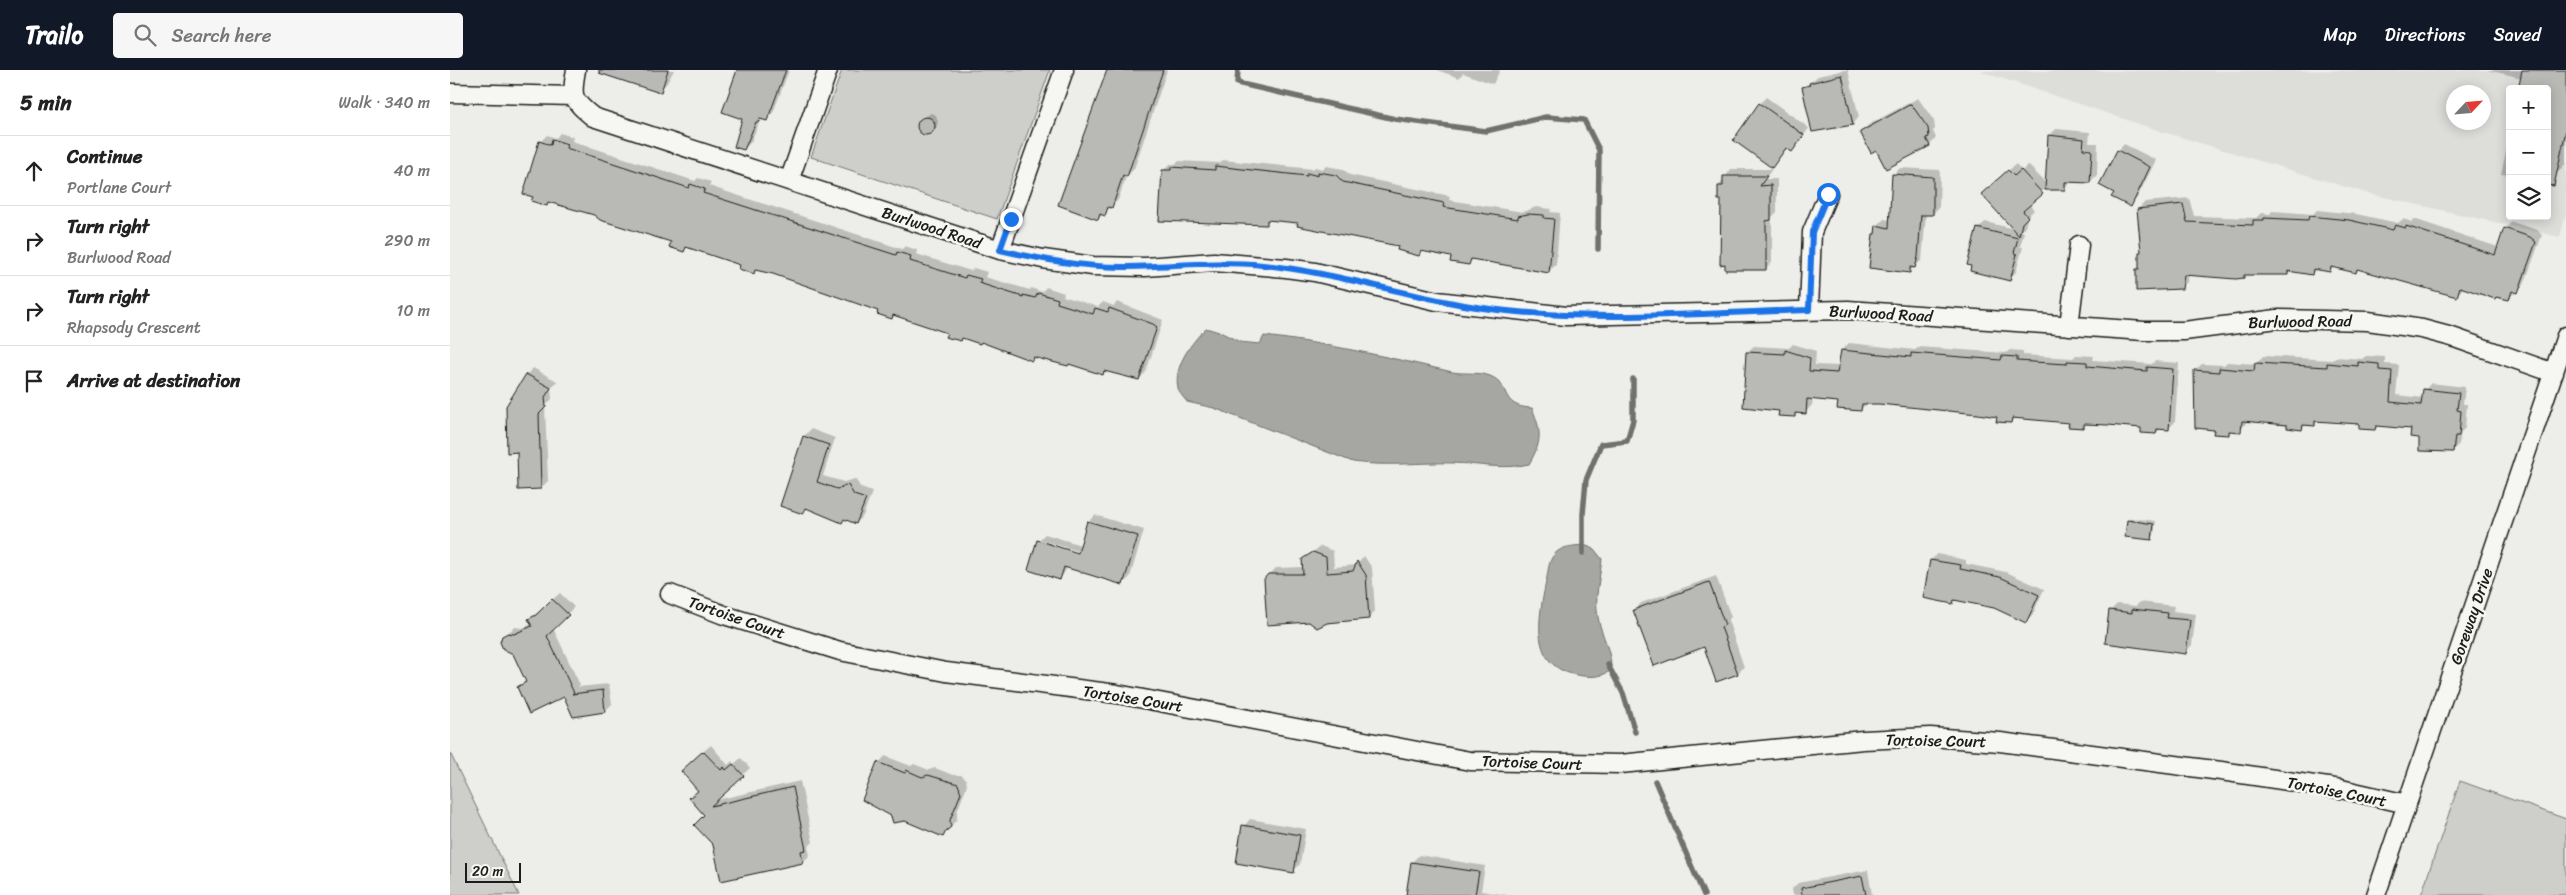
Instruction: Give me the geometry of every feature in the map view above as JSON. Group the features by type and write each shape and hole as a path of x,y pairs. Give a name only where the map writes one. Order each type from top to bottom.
{"street":[{"path":"450,94 573,96 576,70"},
{"path":"789,180 828,70"},
{"path":"1000,250 1064,70"},
{"name":"Burlwood Road","path":"573,96 577,104 593,117 1000,250 1043,259 1093,266 1145,267 1214,262 1278,267 1315,272 1438,301 1566,316 1809,310 1916,314 2069,326 2184,331 2277,319 2368,321 2422,329 2452,337 2554,373"},
{"path":"1809,310 1812,232 1828,194"},
{"path":"2069,326 2079,245"},
{"name":"Goreway Drive","path":"2376,895 2566,336"},
{"name":"Tortoise Court","path":"670,594 724,615 840,651 946,672 1117,694 1470,761 1620,764 1863,740 1930,737 2000,742 2221,771 2341,789 2407,804"}],"shaded area":[{"path":"842,70 1050,70 997,219 811,157"},
{"path":"2566,70 2566,213 2560,237 2366,193 2160,131 1980,71"},
{"path":"1206,328 1240,342 1260,344 1264,336 1310,342 1453,372 1490,376 1501,384 1514,404 1532,408 1539,430 1536,449 1529,464 1510,467 1453,463 1378,464 1353,462 1214,408 1187,402 1180,394 1178,388 1178,371 1190,347"},
{"path":"1584,545 1594,549 1602,559 1597,610 1599,624 1611,663 1611,670 1594,676 1583,676 1565,672 1553,664 1545,654 1541,641 1541,612 1551,559 1563,548"},
{"path":"450,753 519,895 450,895"},
{"path":"2460,781 2566,819 2566,895 2421,895"}],"building":[{"path":"599,70 668,70 661,92 657,92 599,73"},
{"path":"737,70 786,70 767,121 760,119 759,122 756,122 744,150 734,147 742,119 722,112"},
{"path":"1107,70 1163,70 1127,177 1123,175 1112,208 1108,207 1105,216 1100,214 1098,220 1058,205"},
{"path":"2522,70 2566,70 2566,130 2554,186 2551,186 2551,85 2519,85"},
{"path":"1842,75 1853,125 1812,132 1802,87 1810,85 1809,83"},
{"path":"1759,103 1804,135 1792,152 1786,148 1772,168 1733,140"},
{"path":"1911,104 1928,128 1929,137 1926,138 1930,146 1886,169 1876,150 1871,153 1860,132"},
{"path":"922,117 930,117 935,122 933,133 922,135 917,130 917,122"},
{"path":"2048,135 2084,139 2083,149 2092,150 2090,183 2065,182 2065,190 2045,190"},
{"path":"552,139 567,144 566,148 689,188 690,184 705,189 703,193 896,255 897,252 911,256 910,261 965,278 966,275 981,279 979,283 1023,297 1023,295 1035,298 1038,293 1058,299 1057,303 1093,314 1095,308 1108,312 1109,308 1153,324 1157,327 1139,380 1104,371 1103,375 1069,364 1068,366 1033,357 1032,361 981,342 980,344 962,338 961,341 945,337 947,333 893,315 892,319 877,314 878,311 773,274 755,270 754,274 739,269 740,265 686,247 684,252 669,247 671,242 600,220 594,215 548,202 547,206 531,201 533,197 523,194 539,141 551,145"},
{"path":"2117,150 2150,167 2131,207 2111,197 2114,193 2099,185"},
{"path":"1215,166 1307,176 1307,173 1318,176 1318,172 1336,175 1343,182 1444,203 1443,207 1518,219 1518,216 1528,214 1544,215 1544,218 1554,219 1549,273 1471,259 1469,265 1450,262 1451,257 1421,251 1419,256 1397,250 1398,246 1297,226 1298,223 1267,220 1267,225 1159,221 1162,170 1171,170 1171,167 1215,170"},
{"path":"2008,170 2014,176 2021,170 2043,194 2023,211 2028,217 2022,223 2019,236 1981,194"},
{"path":"1892,174 1933,177 1933,215 1921,215 1918,257 1915,268 1910,267 1910,273 1869,268 1873,234 1875,234 1876,225 1889,228"},
{"path":"1723,176 1767,176 1760,186 1771,185 1771,220 1766,221 1766,270 1725,270 1725,264 1720,265 1721,200 1718,200 1718,186 1723,186"},
{"path":"2183,204 2187,222 2253,225 2253,220 2264,220 2264,218 2308,220 2309,216 2349,220 2393,230 2395,225 2406,228 2406,226 2495,255 2504,228 2530,237 2536,242 2518,293 2512,291 2509,300 2496,297 2495,299 2460,287 2457,297 2357,269 2356,273 2331,267 2330,272 2313,269 2312,275 2288,271 2288,275 2244,275 2244,278 2236,279 2184,275 2182,289 2136,291 2136,269 2139,269 2139,252 2141,252 2137,209"},
{"path":"1977,228 2018,238 2014,253 2017,254 2010,281 1970,271 1971,266 1967,265"},
{"path":"1785,350 1810,358 1809,371 1837,373 1841,350 1911,357 1911,353 2001,360 2002,356 2017,357 2017,361 2067,364 2067,361 2087,362 2087,366 2147,371 2147,367 2173,369 2169,430 2157,429 2156,434 2141,433 2141,428 2084,424 2084,428 2068,427 2069,423 2012,418 2011,423 1996,422 1997,417 1978,414 1879,404 1862,404 1861,411 1837,409 1838,402 1807,399 1806,414 1795,413 1795,417 1778,416 1779,411 1743,407 1746,352 1785,354"},
{"path":"2358,362 2379,364 2379,370 2392,371 2390,402 2421,405 2423,389 2459,393 2457,410 2461,411 2459,436 2455,436 2453,452 2419,451 2419,438 2410,437 2411,429 2376,426 2375,430 2359,429 2359,424 2315,421 2315,426 2303,425 2302,430 2287,428 2287,425 2242,421 2241,432 2229,431 2229,435 2213,434 2214,430 2195,428 2194,370 2219,372 2219,368 2254,371 2255,363 2327,367 2327,363 2358,366"},
{"path":"526,374 551,388 545,397 546,407 539,414 541,489 518,490 517,452 507,453 506,406"},
{"path":"803,436 829,445 817,482 837,489 848,485 854,495 866,499 856,524 844,519 842,523 806,508 803,514 780,506"},
{"path":"2127,520 2154,524 2152,540 2125,537"},
{"path":"1087,521 1138,536 1123,585 1064,567 1060,580 1028,570 1037,540 1078,553"},
{"path":"1313,552 1326,557 1327,573 1353,571 1357,561 1366,575 1369,619 1327,623 1317,628 1309,622 1267,625 1264,579 1268,574 1303,574 1302,559"},
{"path":"1930,560 1961,565 1960,569 2000,577 2039,595 2026,623 1994,608 1954,600 1953,604 1923,598"},
{"path":"1709,582 1725,625 1721,627 1738,674 1716,682 1704,647 1654,666 1633,610"},
{"path":"552,599 569,615 547,636 574,693 572,694 603,690 605,712 573,717 564,697 529,714 517,687 526,682 513,654 503,649 500,642 502,636 508,633 514,634 532,626 528,619 536,615"},
{"path":"2132,609 2168,613 2167,618 2190,620 2186,654 2105,643 2109,610 2132,613"},
{"path":"703,751 721,770 724,767 726,770 733,764 744,776 711,806 793,787 806,850 801,851 803,863 721,881 713,845 694,825 704,815 689,798 698,791 681,771"},
{"path":"877,762 905,773 906,770 922,777 928,775 958,784 961,793 950,820 951,827 943,837 905,821 893,823 891,816 862,800"},
{"path":"1242,825 1300,835 1294,873 1236,863"},
{"path":"1411,862 1479,872 1475,895 1406,895"},
{"path":"1862,876 1866,895 1802,895 1801,888"}],"waterway":[{"path":"1238,70 1237,83 1395,119 1486,131 1546,117 1584,120 1599,150 1598,249"},
{"path":"1583,553 1583,514 1586,480 1601,444 1627,441 1633,420 1633,379"},
{"path":"1608,665 1623,693 1635,732"},
{"path":"1655,781 1704,895"}],"route":[{"path":"1011,219 1000,250 1068,263 1119,267 1214,262 1252,264 1315,272 1438,301 1497,310 1566,316 1619,316 1809,310 1812,232 1828,194"}]}
